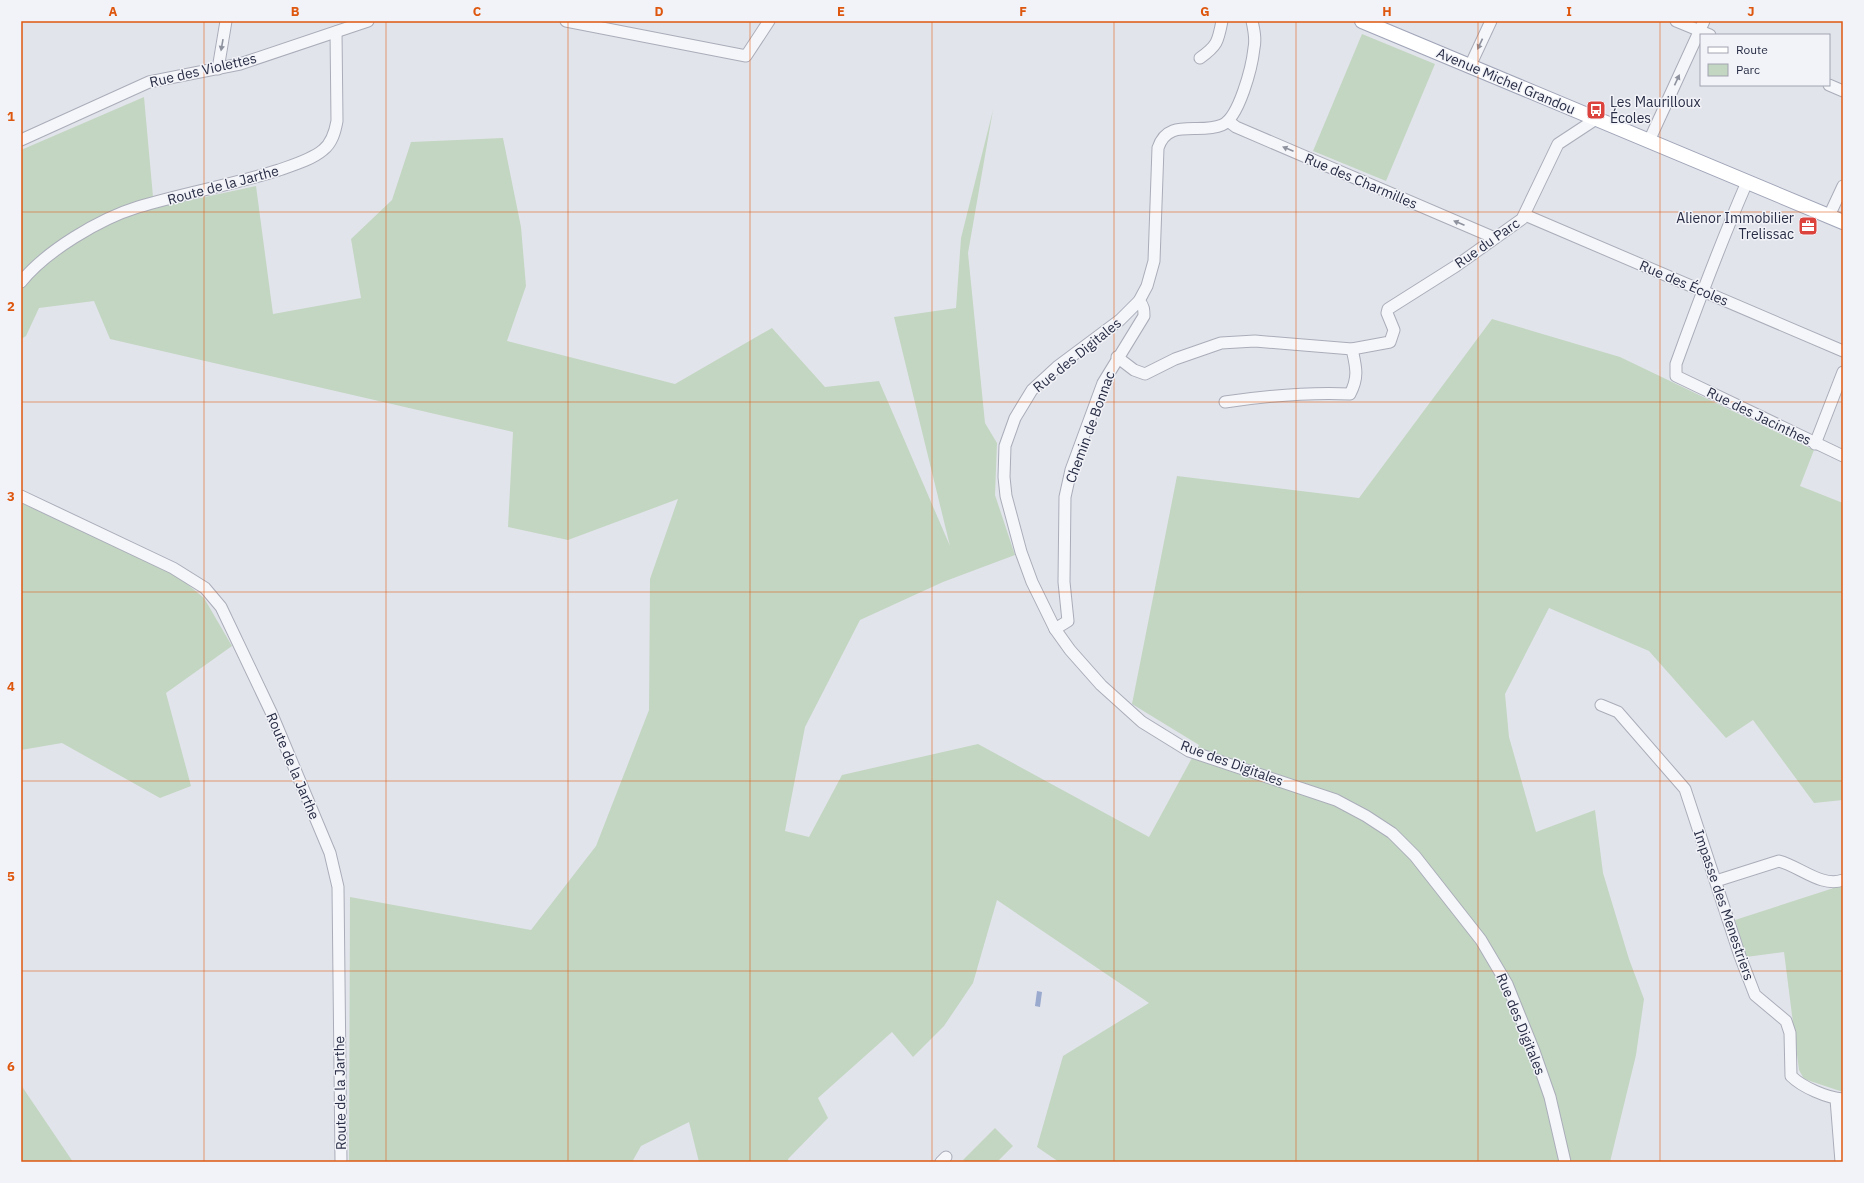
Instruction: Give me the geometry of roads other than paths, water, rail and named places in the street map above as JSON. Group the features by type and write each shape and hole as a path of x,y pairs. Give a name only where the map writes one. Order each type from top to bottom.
{"main road":[{"name":"Avenue Michel Grandou","path":"1362,21 1843,222"}],"street":[{"path":"218,69 226,21"},
{"name":"Rue des Violettes","path":"21,140 149,82 240,64 368,21"},
{"path":"566,21 746,56 769,21"},
{"path":"1200,58 1214,48 1220,35 1222,21"},
{"path":"1470,66 1491,21"},
{"path":"1676,21 1704,29"},
{"path":"1228,121 1234,113 1247,77 1255,37 1252,22"},
{"name":"Route de la Jarthe","path":"21,282 32,269 82,232 136,208 248,180 303,162 323,151 335,133 337,121 336,32"},
{"path":"1649,141 1700,37"},
{"path":"1830,85 1843,91"},
{"name":"Rue du Parc","path":"1352,349 1390,342 1394,330 1387,312 1388,308 1392,304 1456,266 1522,219 1558,144 1596,119"},
{"name":"Rue des Charmilles","path":"1228,121 1236,126 1495,238"},
{"name":"Rue des Digitales","path":"1228,121 1222,125 1212,128 1170,131 1161,139 1158,148 1154,261 1150,280 1139,301 1120,320 1057,367 1032,390 1015,418 1005,446 1004,477 1012,522 1032,582 1055,629 1070,650 1101,685 1142,722 1168,739 1189,750 1336,800 1366,816 1392,833 1415,856 1481,940 1507,984 1534,1051 1550,1097 1565,1162"},
{"path":"1702,291 1718,249 1747,182"},
{"path":"1829,216 1843,186"},
{"name":"Rue des Écoles","path":"1525,214 1843,351"},
{"name":"Rue des Jacinthes","path":"1702,291 1676,364 1676,376 1815,444 1843,456"},
{"name":"Chemin de Bonnac","path":"1055,629 1068,621 1064,582 1065,504 1071,470 1103,383 1144,316 1143,304 1139,301"},
{"path":"1117,358 1134,370 1146,374 1175,359 1222,343 1255,341 1352,349 1357,370 1356,384 1350,394 1325,393 1268,396 1225,402"},
{"path":"1815,444 1843,372"},
{"name":"Route de la Jarthe","path":"21,496 173,568 205,588 221,607 283,741 330,853 338,887 341,1162"},
{"name":"Impasse des Menestriers","path":"1601,705 1618,712 1685,789 1740,956 1755,995 1786,1021 1790,1033 1791,1076 1799,1084 1840,1099"},
{"path":"1716,881 1779,861 1789,864 1821,880 1836,882 1843,880"},
{"path":"1840,1099 1841,1162"}],"water":[{"path":"1037,991 1042,992 1040,1007 1035,1006"}],"place":[{"name":"Les Maurilloux Écoles","path":"1596,110"},
{"name":"Alienor Immobilier Trelissac","path":"1808,226"}]}
